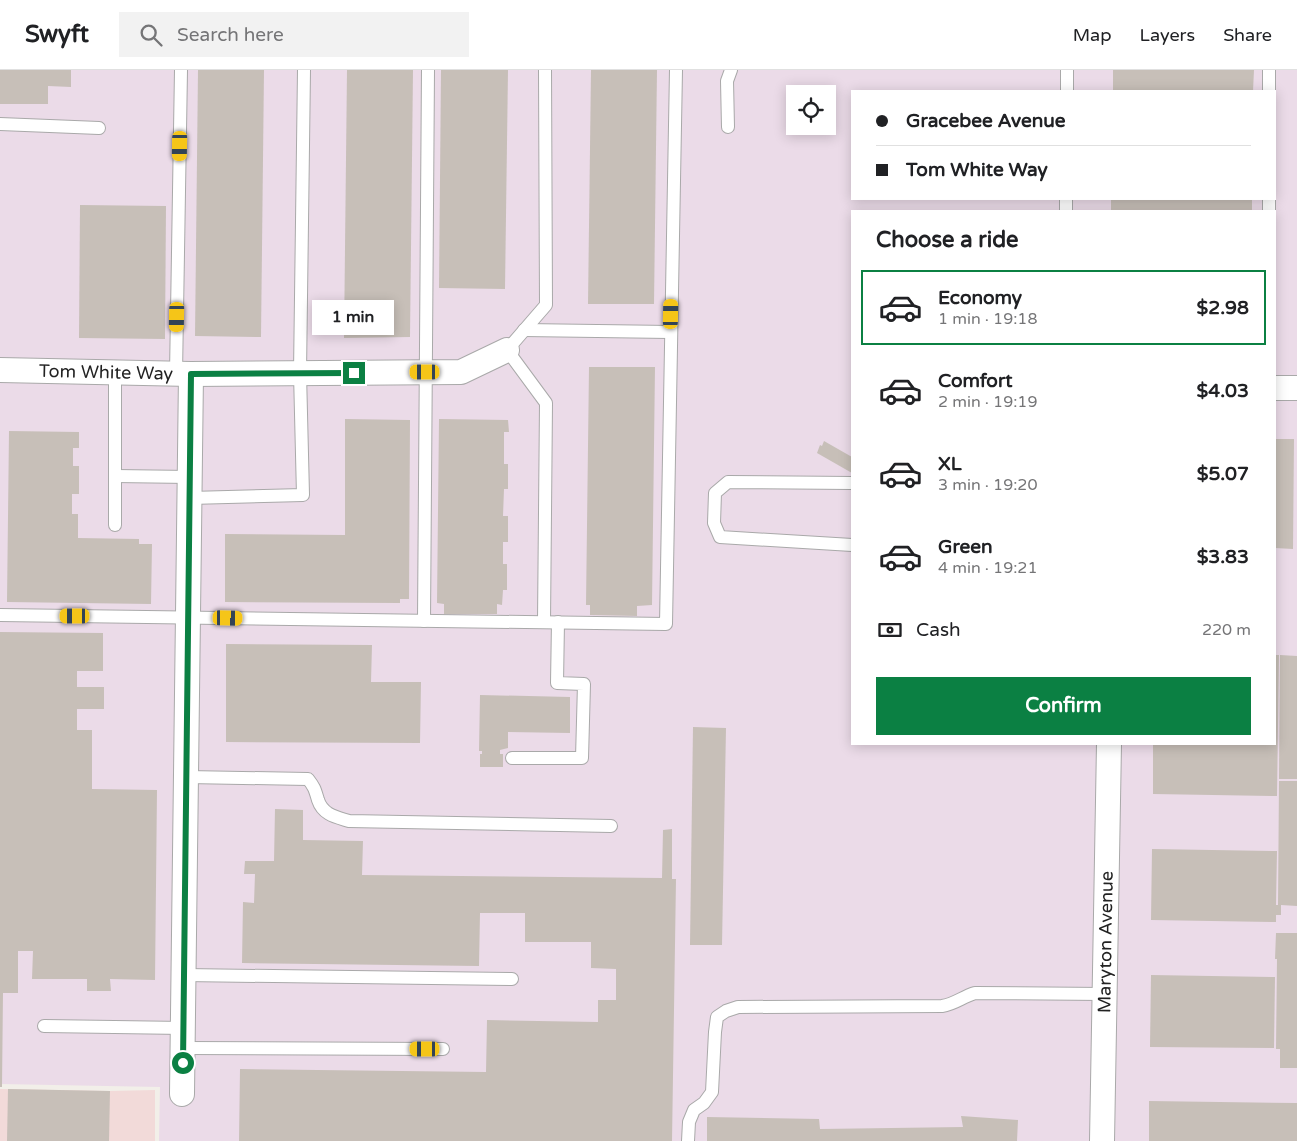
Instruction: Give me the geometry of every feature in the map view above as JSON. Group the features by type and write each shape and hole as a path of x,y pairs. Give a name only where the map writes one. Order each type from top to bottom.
{"street":[{"name":"Tom White Way","path":"0,370 184,374 461,372 507,350"},
{"path":"182,1094 190,488 184,374"},
{"path":"1276,388 1297,388"},
{"name":"Maryton Avenue","path":"1102,1141 1108,745"}],"lane":[{"path":"181,70 184,374"},
{"path":"115,476 190,488 303,494 300,373 304,70"},
{"path":"424,620 428,70"},
{"path":"544,622 546,403 507,350 546,305 545,70"},
{"path":"0,615 666,624 676,70"},
{"path":"728,127 727,81 730,70"},
{"path":"1067,70 1067,90"},
{"path":"1269,70 1269,90"},
{"path":"0,124 98,128"},
{"path":"524,330 670,332"},
{"path":"115,372 115,525"},
{"path":"851,483 728,482 716,493 714,522 720,537 851,545"},
{"path":"512,758 582,758 584,684 556,683 558,622"},
{"path":"186,777 308,779 315,788 318,802 323,810 331,816 349,821 612,826"},
{"path":"184,975 512,978"},
{"path":"688,1141 689,1122 694,1110 704,1103 712,1092 717,1017 726,1011 738,1007 942,1006 954,1004 965,996 975,993 1104,994"},
{"path":"44,1026 183,1038 443,1049"}],"shaded area":[{"path":"0,70 1297,70 1297,1141 159,1141 160,1087 0,1084"},
{"path":"0,1089 155,1090 155,1141 0,1141"}],"building":[{"path":"0,70 71,70 71,87 48,86 48,104 0,104"},
{"path":"198,70 264,70 261,337 195,336"},
{"path":"347,70 413,70 410,337 344,338"},
{"path":"441,70 508,70 505,289 439,288"},
{"path":"591,70 657,70 654,304 588,304"},
{"path":"1113,70 1254,70 1253,90 1113,90"},
{"path":"1111,200 1252,200 1252,210 1111,210"},
{"path":"80,205 166,206 165,339 79,338"},
{"path":"589,367 655,367 652,605 637,606 637,616 590,615 590,605 586,605"},
{"path":"345,419 410,420 409,599 400,599 400,603 225,602 225,534 345,535"},
{"path":"439,419 508,420 509,432 504,432 504,464 508,464 508,489 504,489 503,516 508,516 508,542 503,542 503,564 507,564 507,590 503,590 502,605 497,604 497,614 444,614 444,604 437,603"},
{"path":"9,431 79,432 79,448 73,448 73,466 79,466 79,494 72,494 72,514 78,514 78,538 139,539 139,544 152,544 151,604 7,602"},
{"path":"1276,439 1294,439 1293,549 1276,548"},
{"path":"824,441 851,456 851,472 817,453 820,445 822,446"},
{"path":"0,632 103,633 103,671 77,671 77,687 104,687 104,709 77,709 77,730 92,730 92,789 157,790 155,980 110,979 111,991 87,991 87,979 32,979 33,951 18,951 18,993 3,993 2,1087 0,1087"},
{"path":"226,644 372,645 371,682 421,682 420,743 226,742"},
{"path":"1276,655 1279,655 1277,796 1153,794 1153,745 1276,745"},
{"path":"1280,655 1297,656 1297,779 1279,779"},
{"path":"480,695 570,697 570,733 508,732 508,748 500,750 500,754 503,754 503,767 480,767 480,754 482,754 482,751 479,751"},
{"path":"693,727 726,728 722,945 690,945"},
{"path":"1279,781 1297,781 1297,906 1281,905 1281,915 1276,915 1276,922 1151,920 1152,849 1277,851 1276,905 1278,905"},
{"path":"275,809 303,810 303,840 363,841 362,875 662,878 663,830 672,829 672,879 676,879 672,1141 239,1141 240,1069 486,1072 487,1020 598,1022 598,1000 616,1000 616,969 591,968 591,942 525,942 525,913 480,913 479,966 242,963 243,902 254,903 255,874 244,874 245,861 274,861"},
{"path":"1276,933 1297,933 1297,1068 1280,1068 1280,1049 1276,1049"},
{"path":"1151,975 1275,977 1274,1048 1150,1047"},
{"path":"8,1089 110,1091 109,1141 7,1141"},
{"path":"1149,1101 1297,1103 1297,1141 1149,1141"},
{"path":"961,1116 1018,1120 1017,1141 707,1141 707,1117 819,1119 820,1129 963,1127"}],"route":[{"path":"183,1063 191,374 354,373"}]}
